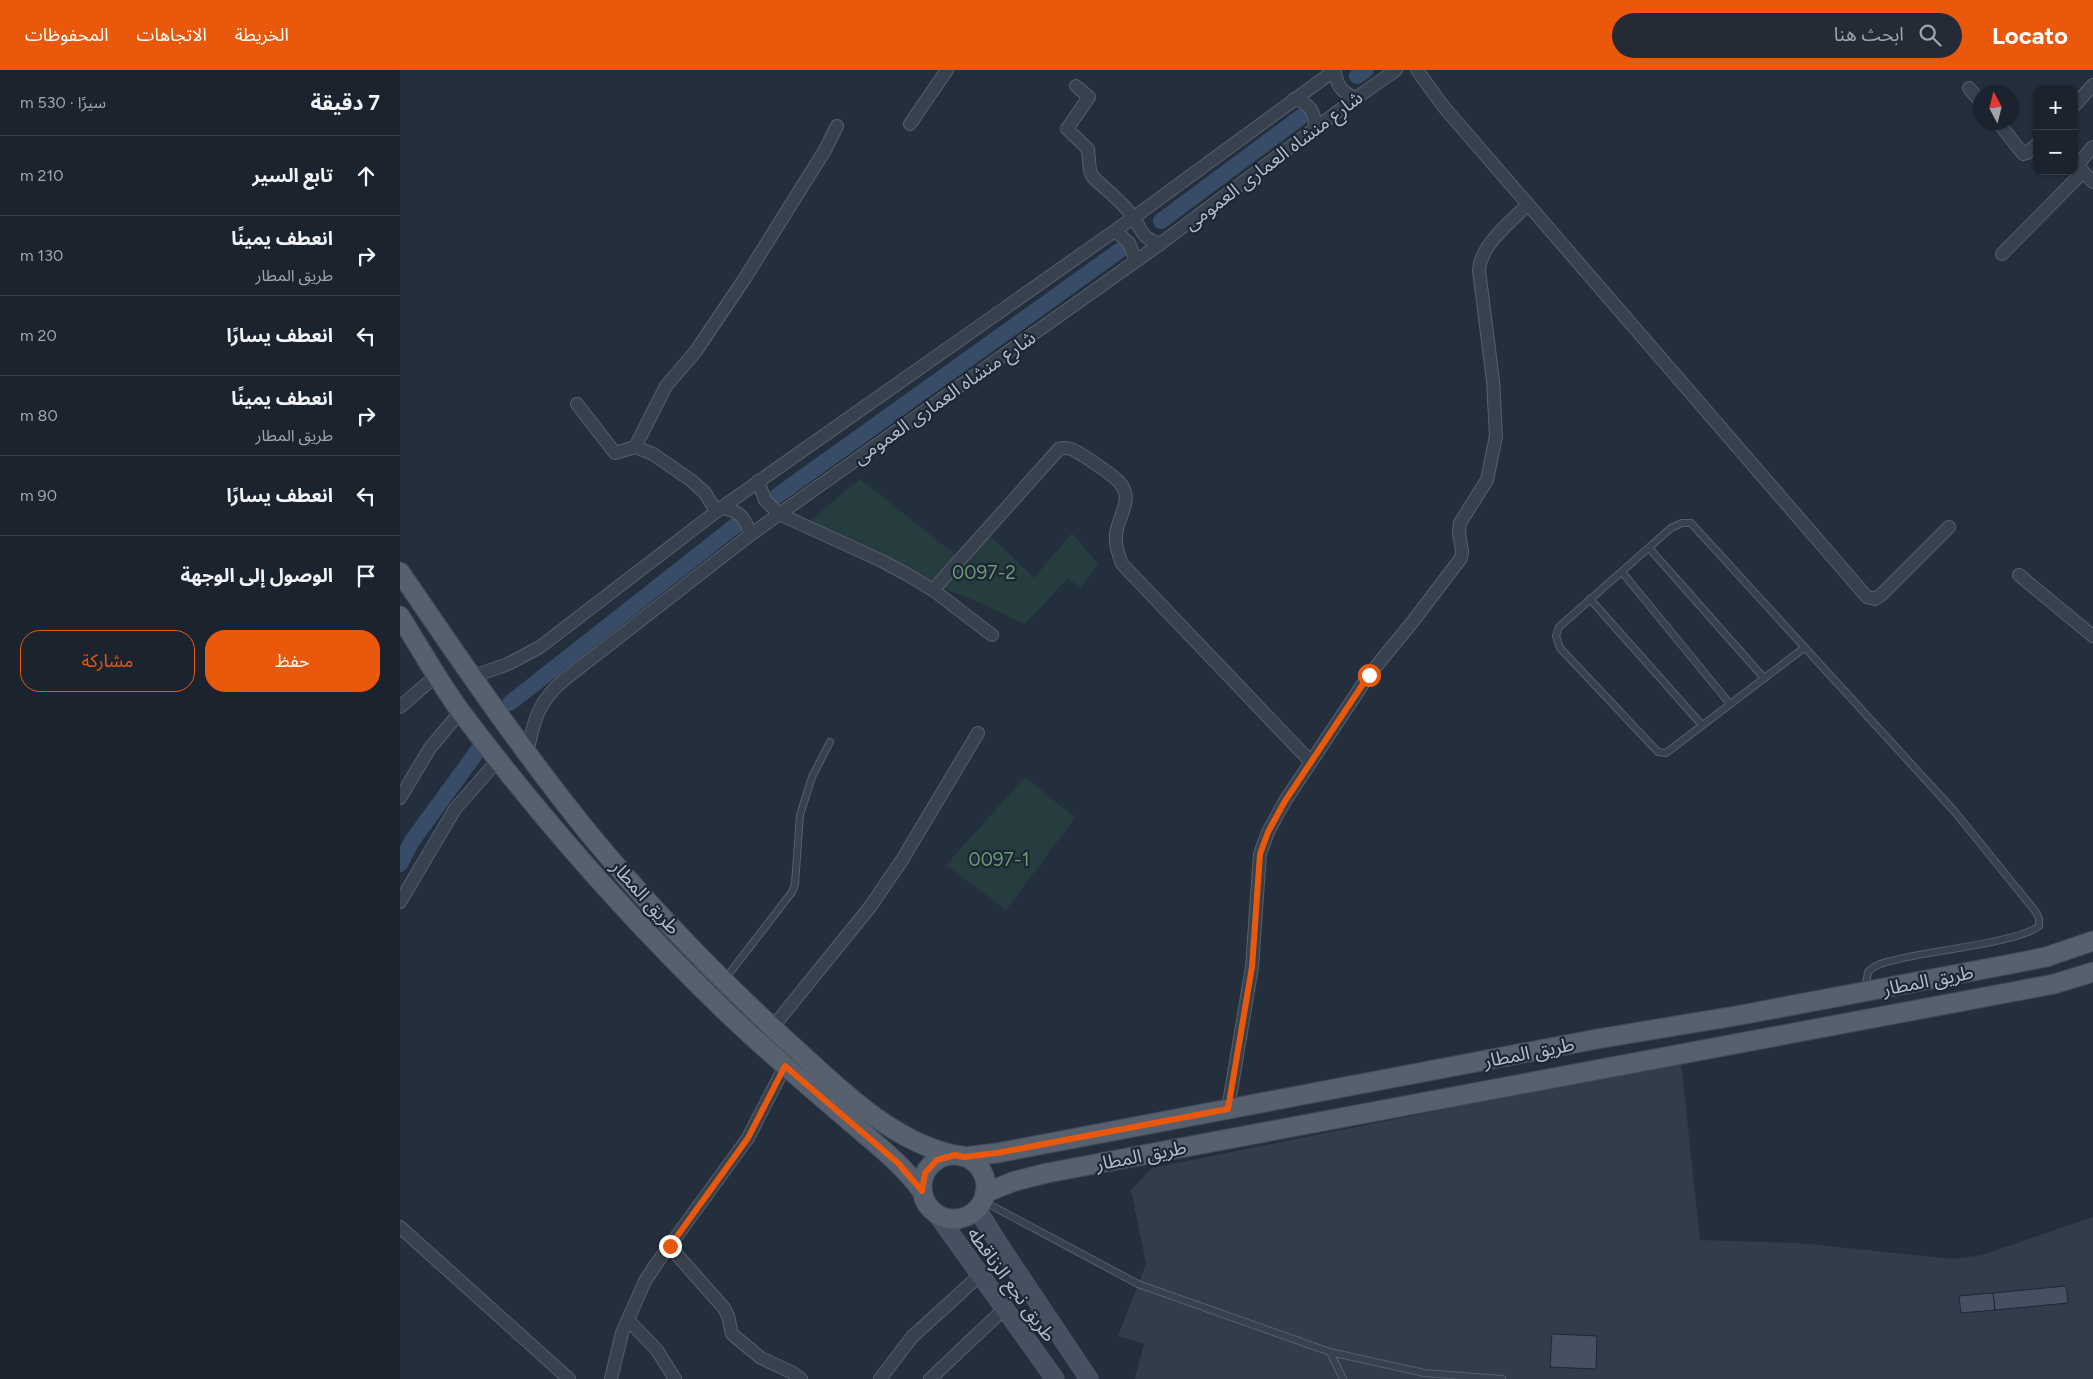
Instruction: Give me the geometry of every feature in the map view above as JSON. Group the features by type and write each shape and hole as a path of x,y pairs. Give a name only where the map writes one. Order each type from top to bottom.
{"main road":[{"name":"طريق المطار","path":"400,572 471,677 588,832 628,878 724,980 772,1028 848,1096 898,1132 925,1147 959,1156 997,1153 1587,1041 1865,992 2046,957 2093,941"},
{"name":"طريق المطار","path":"400,616 461,711 499,760 595,875 664,950 785,1066 898,1163 922,1191"},
{"name":"طريق المطار","path":"982,1201 1015,1181 1046,1173 2054,984 2093,972"},
{"path":"946,1156 959,1156 972,1161 983,1175 982,1201 970,1214 953,1219 936,1213 924,1200 922,1182 930,1166 946,1156"}],"street":[{"path":"910,124 947,70"},
{"path":"1335,70 1335,80 1340,88 1356,98"},
{"name":"شارع منشاه العمارى العمومى","path":"471,677 508,664 540,647 719,509 1134,218 1335,70"},
{"name":"شارع منشاه العمارى العمومى","path":"527,752 534,721 541,705 551,690 750,535 1160,244 1396,70"},
{"path":"1417,70 1443,106 1867,597 1875,599 1881,595 1949,527"},
{"path":"2078,101 2093,84"},
{"path":"1076,86 1089,98 1067,129 1088,149 1090,171 1093,177 1134,218 1140,232 1152,242 1160,244"},
{"path":"1969,88 1973,93"},
{"path":"1294,99 1304,102 1311,108 1315,117 1315,128"},
{"path":"635,447 666,386 696,352 745,278 825,150 837,126"},
{"path":"2004,130 2023,154 2033,148"},
{"path":"2093,147 2078,166 2093,182"},
{"path":"2002,254 2070,175"},
{"path":"1228,1109 1252,967 1260,854 1268,832 1285,801 1369,675 1461,558 1460,523 1487,480 1496,436 1493,382 1479,270 1480,260 1496,237 1528,204"},
{"path":"1115,231 1129,244 1136,261"},
{"path":"577,404 615,453 635,447 653,454 692,481 719,509 732,509 742,515 748,524 750,535"},
{"path":"933,590 1059,449 1071,448 1105,470 1121,484 1125,492 1126,498 1116,533 1117,553 1122,564 1311,762"},
{"path":"758,481 764,500 779,514 882,560 933,590 992,635"},
{"path":"2020,575 2093,636"},
{"path":"400,707 437,675"},
{"path":"400,798 430,748 461,711"},
{"path":"772,1028 870,907 902,860 978,733"},
{"path":"400,902 454,809 499,760"},
{"path":"611,1379 620,1340 645,1281 748,1138 785,1066"},
{"name":"طريق نجع الزناقطه","path":"982,1201 1004,1252 1089,1379"},
{"name":"طريق نجع الزناقطه","path":"936,1213 979,1276 1054,1377"},
{"path":"400,1227 570,1379"},
{"path":"670,1246 724,1308 732,1334 761,1358 791,1372 801,1379"},
{"path":"880,1379 908,1340 979,1276"},
{"path":"930,1379 1004,1309"},
{"path":"628,1320 657,1350 675,1379"},
{"path":"1054,1377 1076,1359"}],"lane":[{"path":"1804,648 1666,752 1658,752 1560,648 1556,636 1559,627 1677,524 1691,523 1955,812 2036,912 2039,920 2038,926 2018,935 1922,953 1877,964 1868,972 1865,992"},
{"path":"1649,548 1764,678"},
{"path":"1622,572 1730,704"},
{"path":"1590,599 1702,725"},
{"path":"724,980 792,892 795,884 800,815 812,777 830,742"},
{"path":"982,1201 1138,1284 1330,1352 1424,1374 1502,1379"},
{"path":"1330,1352 1343,1379"}],"shaded area":[{"path":"1681,1062 1700,1240 1798,1243 1953,1259 1982,1255 2093,1217 2093,1379 1135,1379 1144,1344 1118,1336 1146,1264 1131,1190 1152,1168"}],"green space":[{"name":"0097-2","path":"860,479 956,555 982,528 1034,578 1072,533 1098,564 1080,588 1068,578 1025,624 971,599 920,579 807,523"},
{"name":"0097-1","path":"1025,777 1075,818 1006,910 946,865"}],"building":[{"path":"2066,1286 2068,1303 1995,1310 1993,1293"},
{"path":"1993,1293 1995,1310 1961,1313 1959,1296"},
{"path":"1552,1334 1597,1336 1596,1369 1550,1367"}],"waterway":[{"path":"1357,76 1366,70"},
{"path":"1161,221 1301,117"},
{"path":"777,496 1119,251"},
{"path":"510,703 740,522"},
{"path":"400,864 412,841 479,749"}],"route":[{"path":"670,1246 748,1138 785,1066 898,1163 922,1191 925,1173 937,1160 946,1156 964,1157 997,1153 1228,1109 1252,967 1260,854 1268,832 1285,801 1369,675"}]}
